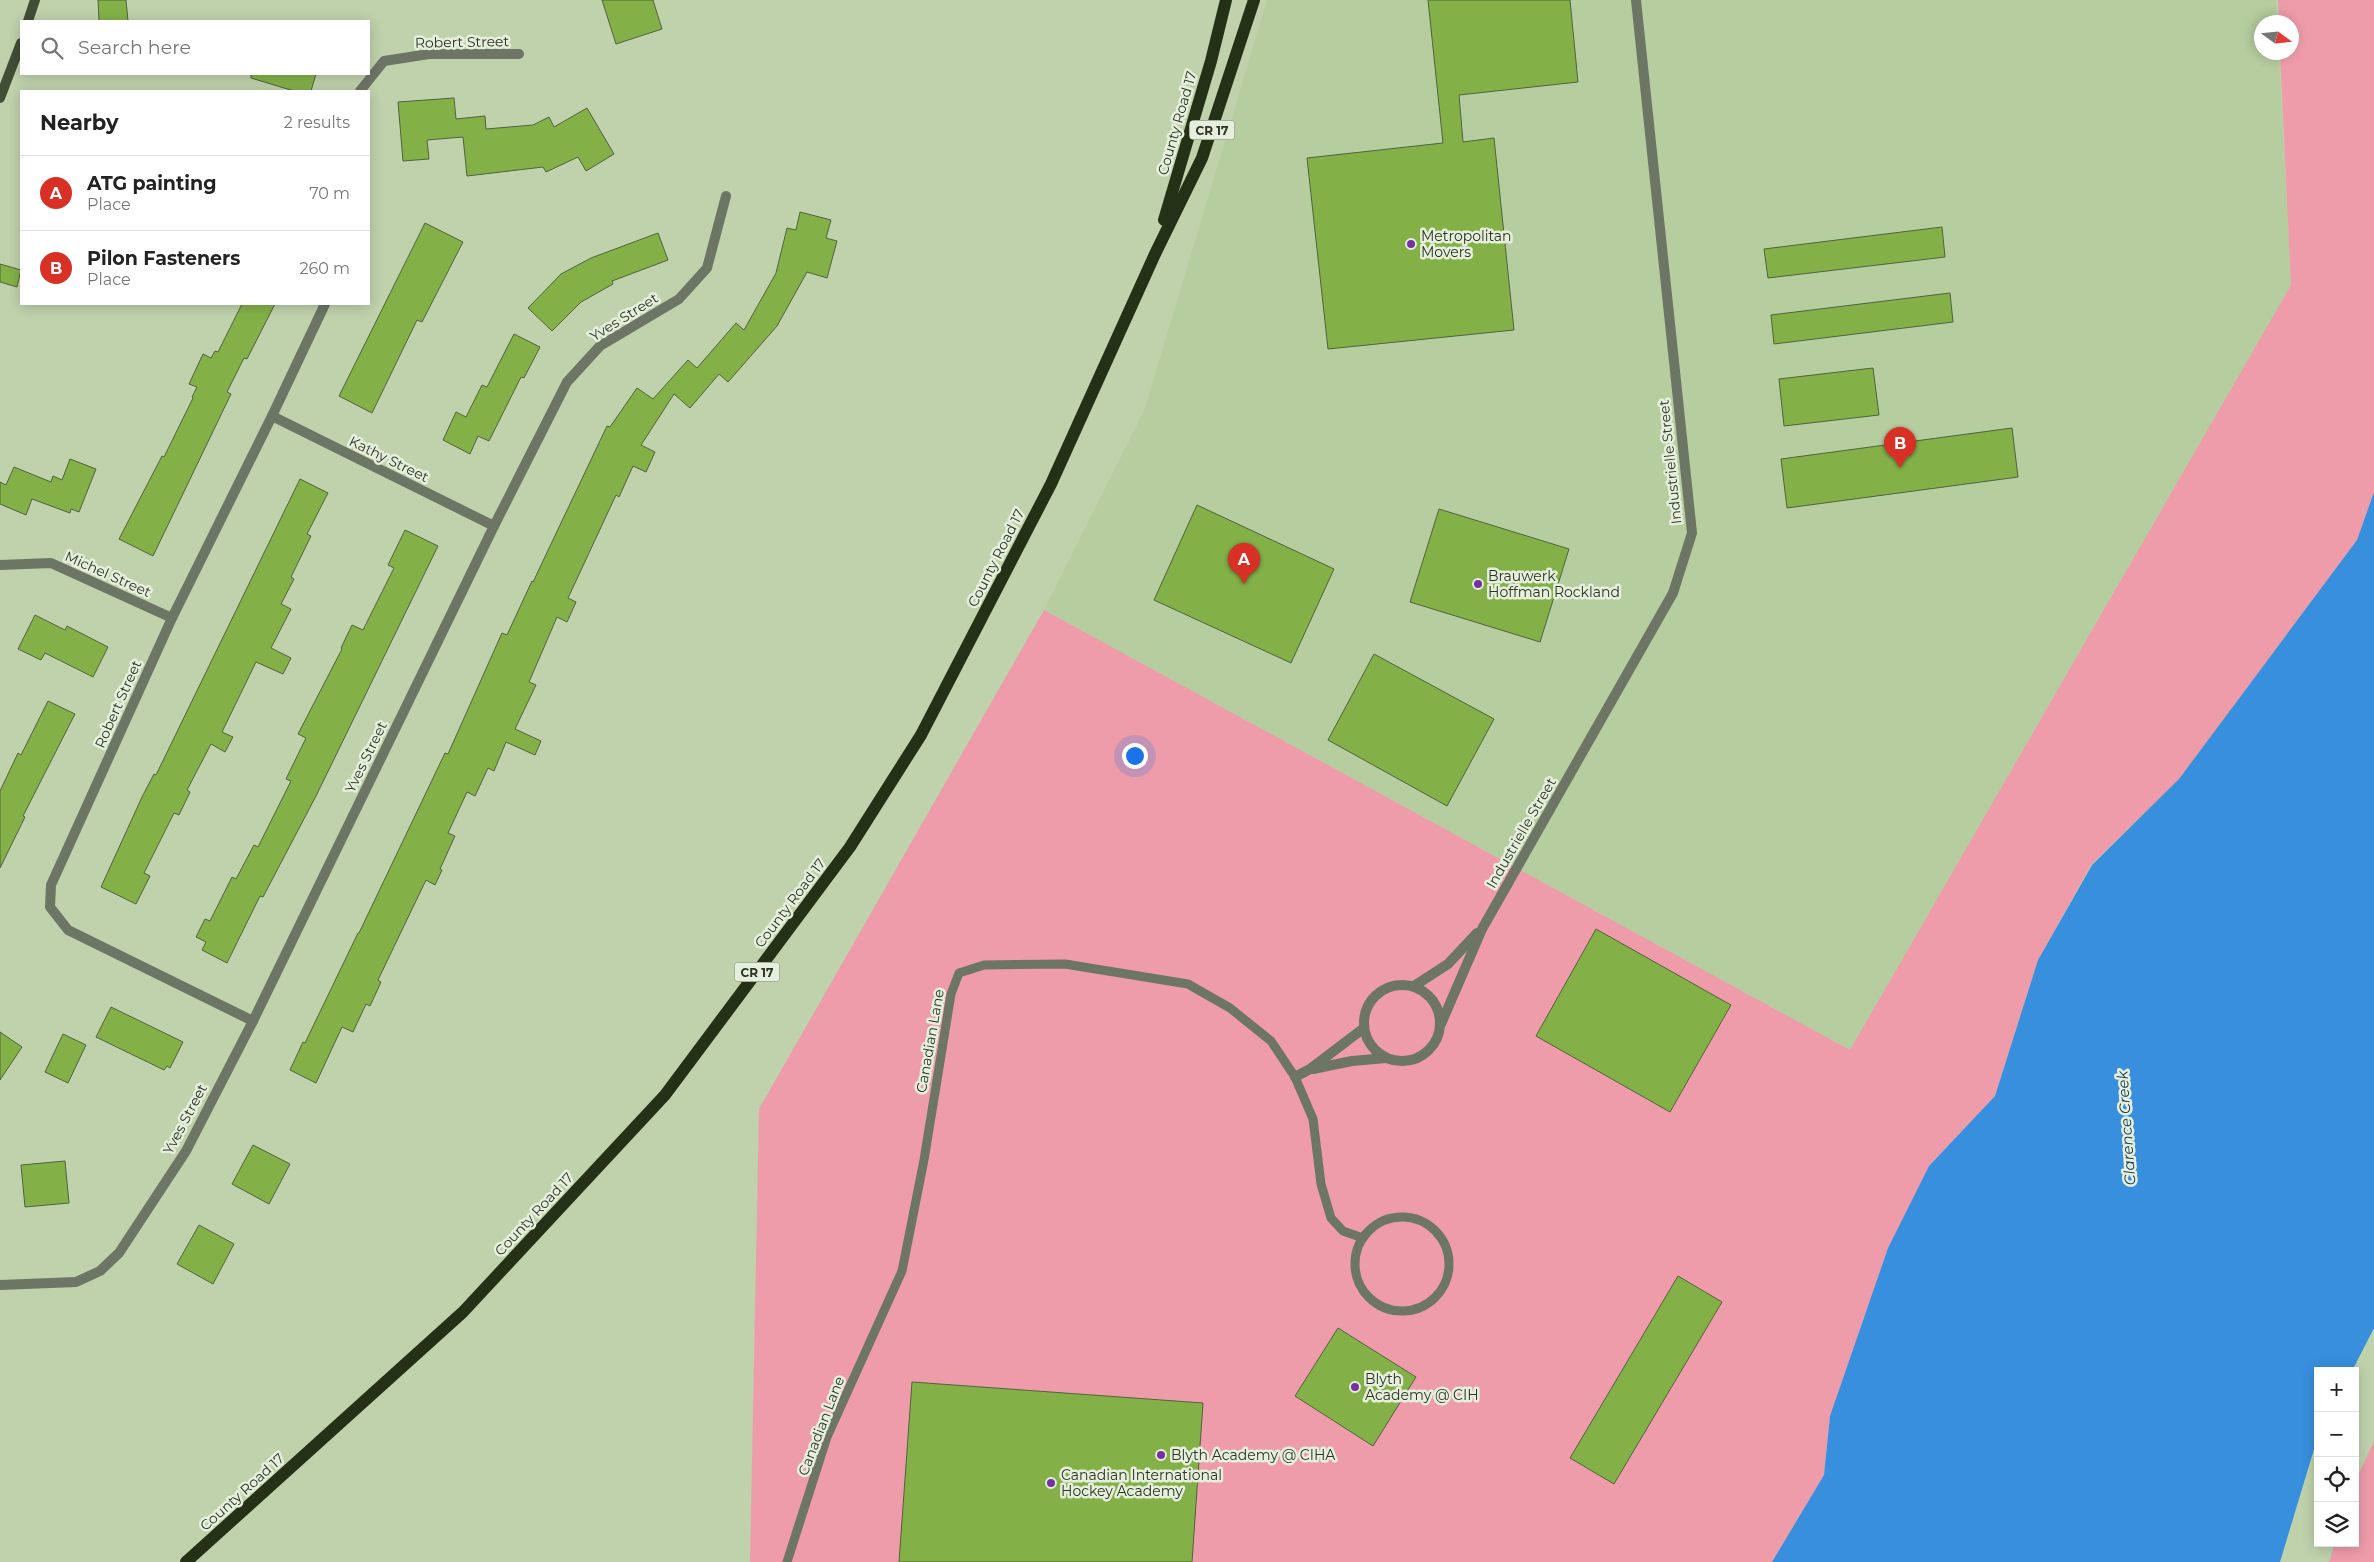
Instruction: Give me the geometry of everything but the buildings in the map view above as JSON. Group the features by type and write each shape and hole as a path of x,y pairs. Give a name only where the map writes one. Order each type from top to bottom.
{"main road":[{"path":"28,20 35,0"},
{"name":"County Road 17","path":"1155,254 1211,61 1226,0"},
{"name":"County Road 17","path":"186,1562 463,1312 484,1290 665,1095 844,855 920,735 1051,484 1155,254 1202,158 1254,0"},
{"path":"0,98 20,46"}],"street":[{"name":"Industrielle Street","path":"1310,1069 1352,1061 1386,1058 1404,1061 1422,1056 1432,1048 1438,1037 1440,1024 1482,929 1673,593 1692,533 1636,0"},
{"name":"Robert Street","path":"361,90 384,61 429,54 519,54"},
{"name":"Yves Street","path":"0,1285 76,1282 100,1271 119,1253 186,1151 253,1021 494,526 567,382 600,346 679,299 707,268 726,196"},
{"name":"Robert Street","path":"253,1021 68,930 50,907 51,885 172,618 325,305"},
{"name":"Kathy Street","path":"272,416 494,526"},
{"name":"Michel Street","path":"0,565 51,563 172,618"},
{"name":"Industrielle Street","path":"1364,1028 1365,1016 1370,1004 1378,994 1388,988 1401,985 1414,986 1448,964 1482,929"},
{"path":"1414,986 1425,992 1434,1001 1439,1013 1440,1024"},
{"path":"1295,1077 1310,1069 1364,1028 1368,1041 1376,1051 1386,1058"}],"lane":[{"name":"Canadian Lane","path":"787,1562 828,1437 902,1272 924,1160 951,994 958,973 984,965 1065,964 1188,984 1230,1008 1272,1041 1295,1077 1313,1119 1321,1184 1331,1218 1343,1231 1363,1238"},
{"path":"1405,1217 1421,1220 1435,1230 1445,1242 1450,1258 1449,1275 1443,1290 1420,1309 1405,1312 1390,1310 1377,1304 1362,1288 1355,1267 1357,1252 1363,1238 1374,1226 1389,1219 1405,1217"}],"shaded area":[{"path":"1267,0 2276,0 2277,15 2254,15 2254,60 2279,60 2291,285 1850,1050 1044,610 1144,411"},
{"path":"2278,0 2374,0 2374,492 2357,540 2179,779 2091,865 2038,960 1995,1096 1929,1166 1888,1248 1830,1416 1824,1475 1772,1562 750,1562 759,1109 1044,610 1850,1050 2291,285 2280,60 2299,60 2299,15 2279,15"},
{"path":"2374,1441 2374,1562 2329,1562 2334,1547 2359,1547 2359,1473"}],"water":[{"name":"Clarence Creek","path":"2374,492 2374,1328 2354,1367 2314,1367 2314,1449 2280,1562 1772,1562 1824,1475 1830,1416 1888,1248 1929,1166 1995,1096 2038,960 2092,865 2179,779 2357,540"}],"place":[{"name":"Metropolitan Movers","path":"1411,244"},
{"name":"Pilon Fasteners","path":"1900,468"},
{"name":"ATG painting","path":"1244,584"},
{"name":"Brauwerk Hoffman Rockland","path":"1478,584"},
{"name":"Blyth Academy @ CIH","path":"1355,1387"},
{"name":"Blyth Academy @ CIHA","path":"1161,1455"},
{"name":"Canadian International Hockey Academy","path":"1051,1483"}]}
